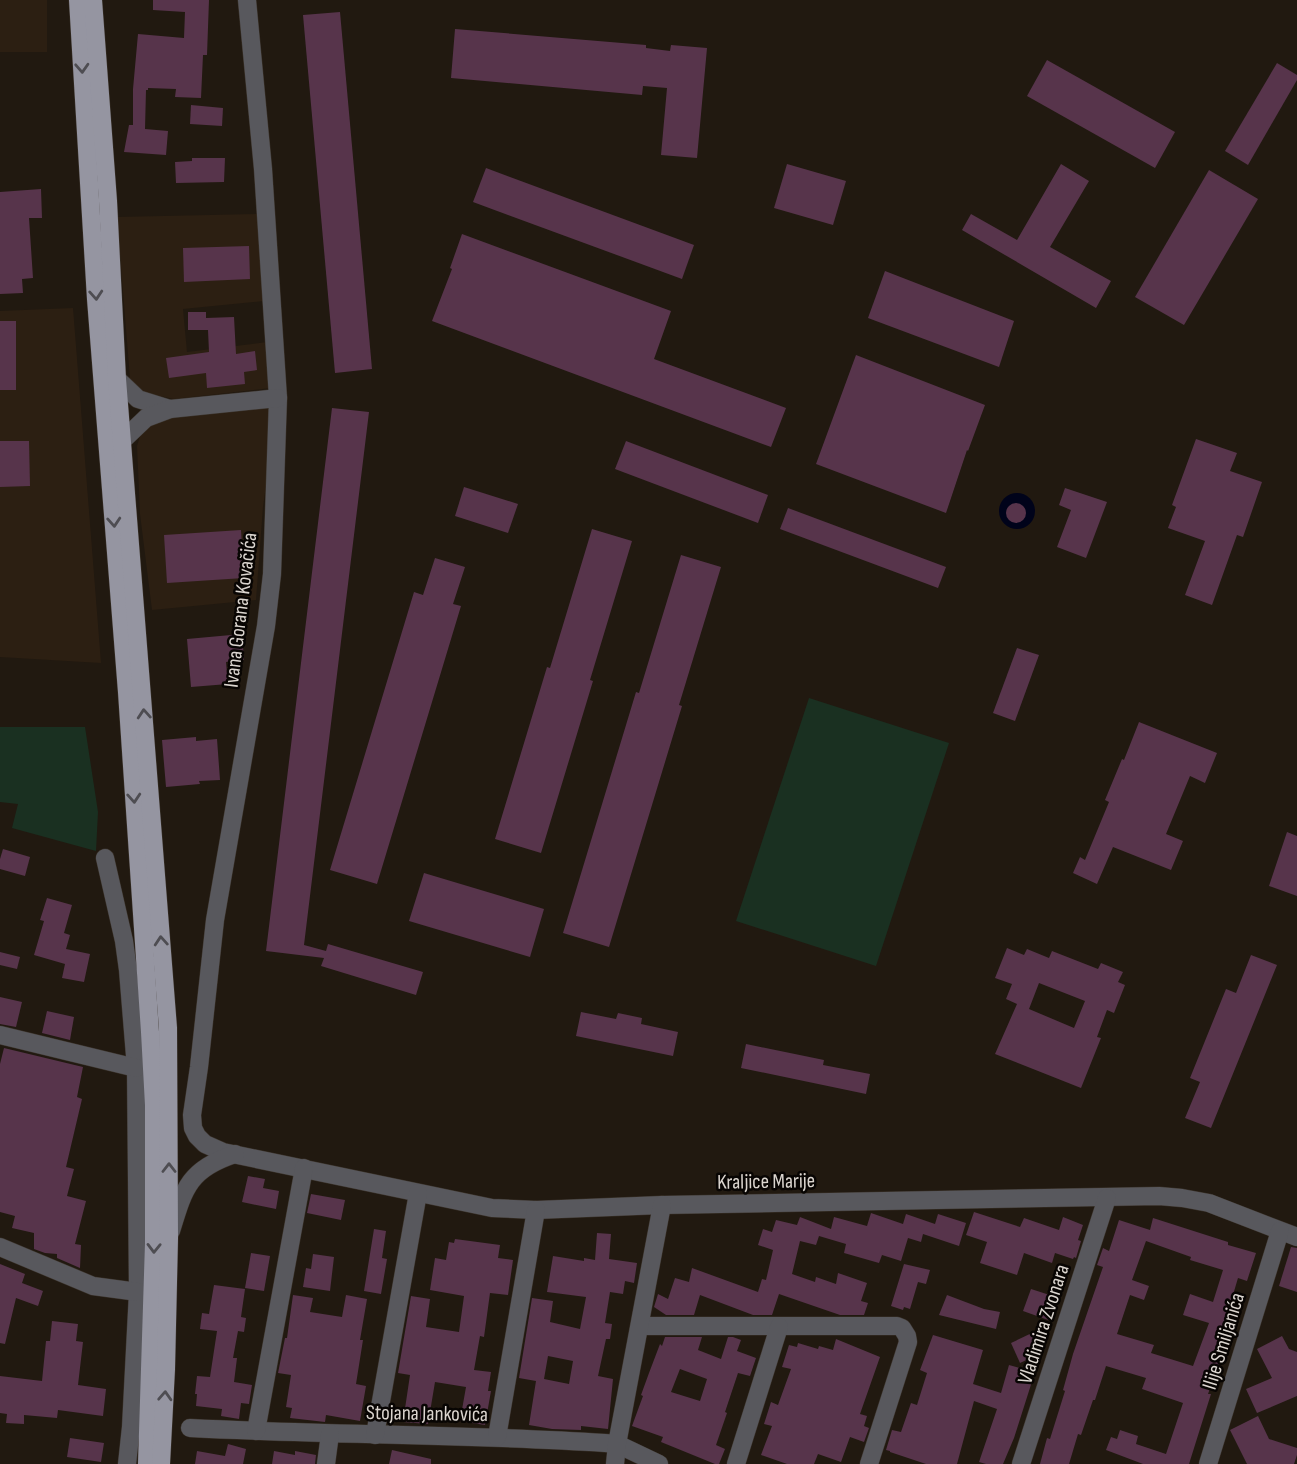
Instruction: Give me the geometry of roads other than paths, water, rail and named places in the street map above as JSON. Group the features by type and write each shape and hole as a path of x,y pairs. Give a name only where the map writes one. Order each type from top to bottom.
{"main road":[{"path":"78,0 96,299 131,743 154,1105 154,1243 147,1464"},
{"path":"93,0 117,379 167,1028 169,1238 161,1464"}],"street":[{"name":"Ivana Gorana Kovačića","path":"235,1154 223,1152 197,1136 192,1115 215,920 272,574 278,398 263,169 247,0"},
{"path":"117,379 138,399 170,409"},
{"path":"123,440 146,418 170,409 278,398"},
{"path":"105,858 124,941 136,1068 138,1292 127,1464"},
{"path":"0,1035 136,1068"},
{"path":"169,1238 181,1200 191,1181 215,1161 235,1154"},
{"name":"Kraljice Marije","path":"235,1154 478,1206 536,1210 662,1205 1158,1196 1209,1203 1289,1234"},
{"path":"256,1431 304,1168"},
{"path":"375,1435 418,1193"},
{"name":"Vladimira Zvonara","path":"1021,1464 1107,1198"},
{"path":"615,1464 662,1205"},
{"path":"497,1437 536,1210"},
{"name":"Ilije Smiljanića","path":"1208,1464 1289,1234"},
{"path":"0,1248 93,1286 138,1292"},
{"path":"640,1326 902,1328 908,1342 869,1464"},
{"path":"736,1464 779,1327"},
{"name":"Stojana Jankovića","path":"190,1428 497,1437 617,1444 659,1464"},
{"path":"326,1464 330,1434"}],"water":[{"path":"1017,493 1030,498 1035,511 1030,524 1017,529 1004,524 999,511 1004,498"}]}
